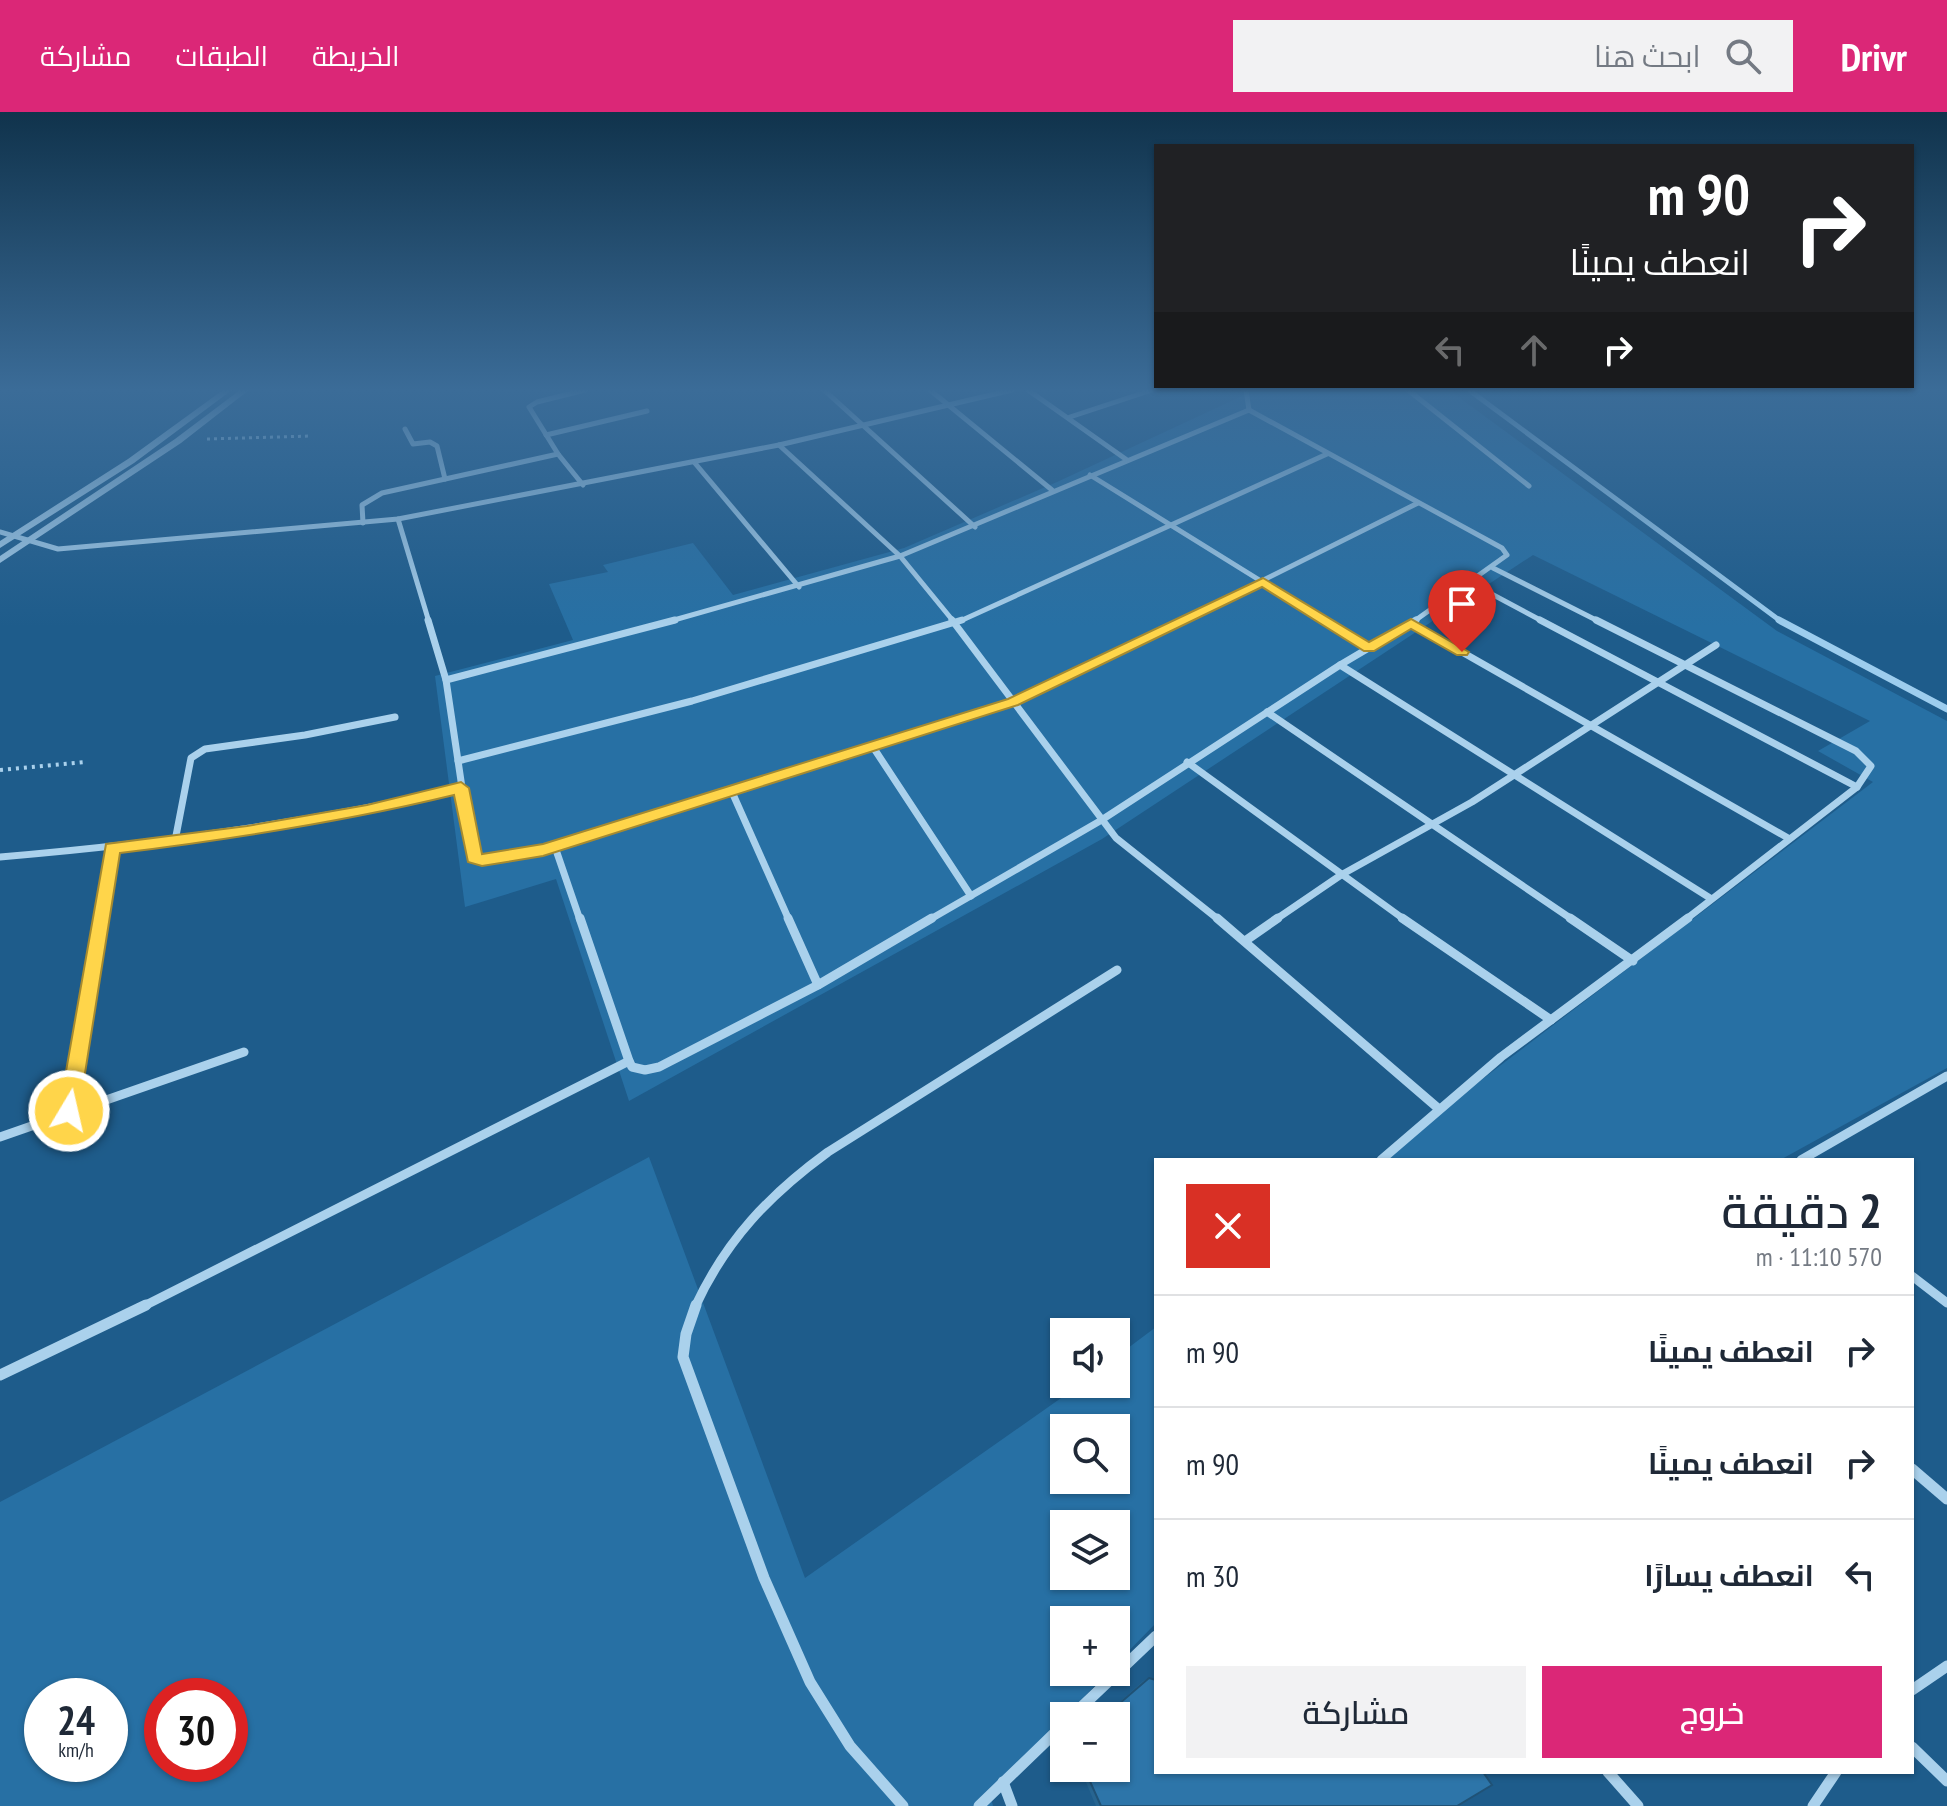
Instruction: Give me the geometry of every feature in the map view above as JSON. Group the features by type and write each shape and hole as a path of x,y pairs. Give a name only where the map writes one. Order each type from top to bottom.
{"street":[{"path":"0,545 118,469"},
{"path":"0,560 136,469"},
{"path":"442,469 445,479"},
{"path":"363,523 362,505 371,498 490,469"},
{"path":"570,469 583,485"},
{"path":"0,532 58,549 363,523 660,469"},
{"path":"700,469 799,587"},
{"path":"805,469 900,556 955,623 1100,821 1116,838 1245,941 1439,1109"},
{"path":"911,469 975,527"},
{"path":"1026,469 1052,490"},
{"path":"446,680 799,587 900,556 975,527 1105,469"},
{"path":"458,761 692,701 955,623 1293,469"},
{"path":"555,847 629,1061 637,1070 659,1067 818,985 1100,821 1187,762 1411,623 1493,568 1507,555 1355,469"},
{"path":"1508,469 1529,486"},
{"path":"1090,475 1369,648"},
{"path":"398,519 446,680 474,858 482,860 555,847 1013,702 1263,582 1418,503"},
{"path":"1383,1158 1439,1109 1551,1020 1633,961 1710,898 1857,787 1871,766 1856,751 1493,568"},
{"path":"1471,583 1660,680 1857,787"},
{"path":"1411,623 1788,838"},
{"path":"1245,941 1341,875 1472,802 1514,772 1716,645"},
{"path":"1340,665 1710,898"},
{"path":"1267,712 1633,961"},
{"path":"175,841 188,769 195,753 395,717"},
{"path":"873,747 971,896"},
{"path":"1187,762 1341,875 1551,1020"},
{"path":"0,857 175,841 367,811 461,788"},
{"path":"732,792 818,985"},
{"path":"69,1111 112,848"},
{"path":"903,1806 878,1783 827,1717 795,1656 683,1357 683,1338 690,1314 706,1286 743,1231 784,1184 828,1152 1117,970"},
{"path":"0,1137 244,1052"},
{"path":"0,1375 69,1344 629,1061"},
{"path":"1804,1158 1947,1076"},
{"path":"1914,1278 1947,1303"},
{"path":"1914,1471 1947,1499"},
{"path":"1087,1702 1154,1638"},
{"path":"1914,1689 1947,1666"},
{"path":"979,1806 1050,1737"},
{"path":"1914,1749 1947,1781"},
{"path":"1610,1774 1638,1806"},
{"path":"1813,1806 1835,1774"},
{"path":"1003,1782 1012,1806"}],"path":[{"path":"0,770 86,762"}],"shaded area":[{"path":"1085,469 1557,469 1777,631 1947,721 1947,1068 1784,1158 1379,1158 1873,782 1818,751 1870,721 1533,555 1102,839 629,1101 556,879 465,907 435,676 573,640 549,584 608,572 603,565 693,543 733,595 904,548"},
{"path":"649,1157 805,1578 1061,1398 1130,1398 1130,1346 1154,1328 1154,1625 1130,1650 1130,1606 1050,1606 1050,1686 1094,1686 1079,1702 1050,1702 1050,1732 990,1794 993,1806 0,1806 0,1502"}],"building":[{"path":"1149,1678 1154,1679 1154,1774 1484,1774 1492,1785 1457,1806 1101,1806 1090,1782 1130,1782 1130,1702 1121,1702"}],"waterway":[{"path":"1576,469 1780,621"},
{"path":"1780,621 1947,709"}],"route":[{"path":"69,1111 112,848 247,832 367,811 461,788 474,858 511,857 543,850 1013,702 1263,582 1369,648 1411,623 1462,652"}]}
